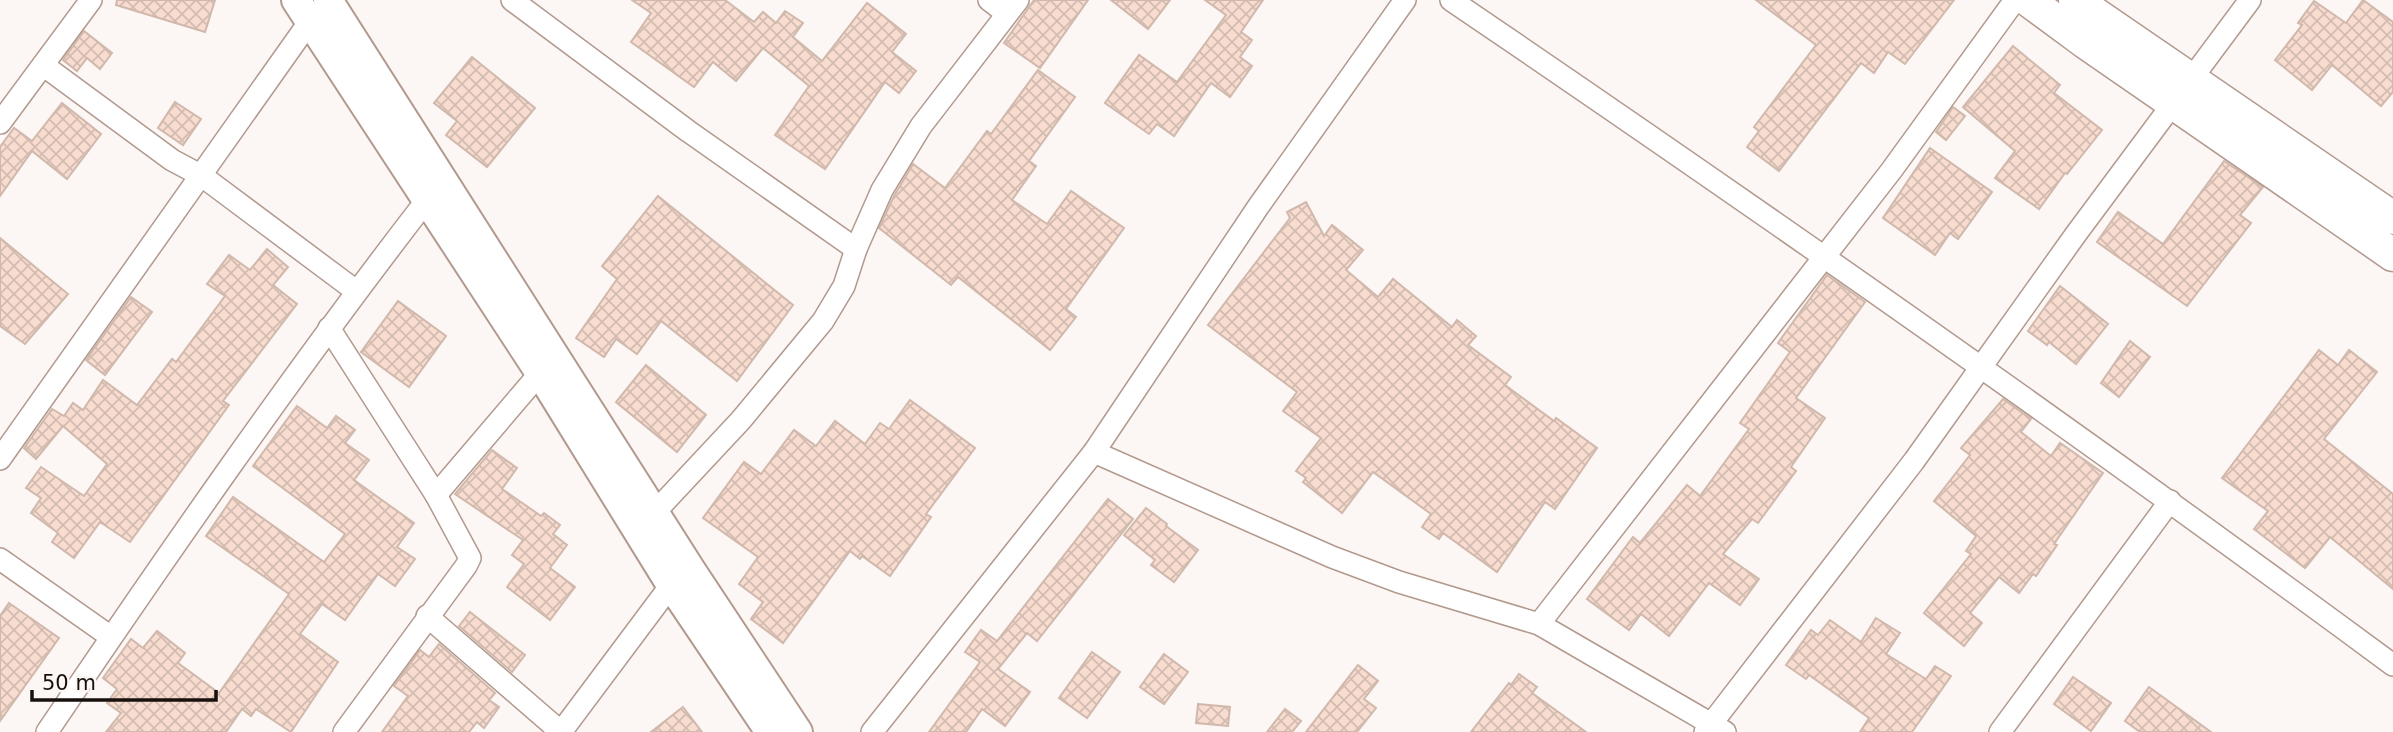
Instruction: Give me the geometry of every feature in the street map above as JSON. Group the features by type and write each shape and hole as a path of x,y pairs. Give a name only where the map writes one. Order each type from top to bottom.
{"main road":[{"path":"2028,0 2393,218"},
{"path":"2075,0 2182,92 2393,255"}],"street":[{"path":"0,123 91,0"},
{"path":"328,0 655,512 681,578 770,732"},
{"path":"512,0 688,131 856,249"},
{"path":"655,512 741,420 823,321 844,286 856,249 882,190 921,125 1012,7 989,0"},
{"path":"872,732 1094,452 1258,207 1405,0"},
{"path":"1451,0 1982,368 2170,501 2393,665"},
{"path":"1539,624 1891,172 2015,0"},
{"path":"1094,452 1332,557 1399,582 1539,624 1714,729 2250,0"},
{"path":"0,459 202,176 303,11 540,373 681,578 798,732"},
{"path":"43,65 172,160 202,176 356,291"},
{"path":"47,732 329,328 426,201"},
{"path":"329,328 436,495 470,558 344,732"},
{"path":"436,495 540,373"},
{"path":"2000,732 2170,501"},
{"path":"0,559 111,637"},
{"path":"428,617 561,732 681,578"}],"building":[{"path":"117,0 215,0 205,32 116,5"},
{"path":"632,0 725,0 754,22 763,12 776,23 785,11 803,23 793,37 822,61 867,3 906,34 892,52 916,71 899,93 885,82 825,169 775,135 809,86 763,48 736,81 713,62 694,87 631,42 651,13"},
{"path":"1034,0 1088,0 1040,68 1004,43"},
{"path":"1111,0 1170,0 1148,29"},
{"path":"1205,0 1263,0 1241,32 1252,40 1240,57 1252,66 1230,97 1211,83 1174,136 1157,124 1149,134 1105,103 1139,55 1177,82 1226,15"},
{"path":"1756,0 1954,0 1905,64 1888,52 1874,73 1861,63 1779,171 1747,147 1759,131 1754,127 1816,45"},
{"path":"2363,0 2393,22 2393,92 2381,106 2332,65 2312,90 2275,60 2302,25 2298,23 2314,1 2346,23"},
{"path":"84,31 112,53 100,69 87,58 77,71 63,60"},
{"path":"2013,46 2060,85 2054,93 2102,130 2067,174 2065,173 2039,209 1995,178 2015,151 1963,107"},
{"path":"472,57 535,108 487,167 446,135 457,121 434,103"},
{"path":"1038,70 1075,97 1029,161 1036,166 1012,200 1047,224 1071,191 1124,228 1066,309 1076,317 1050,350 958,277 951,285 879,228 913,164 945,188 987,131 991,134"},
{"path":"175,102 201,119 183,145 158,128"},
{"path":"62,103 101,134 67,179 32,151 0,196 0,147 14,128 32,141"},
{"path":"1953,107 1965,116 1946,140 1936,132"},
{"path":"1930,148 1992,192 1958,239 1950,233 1935,255 1883,218"},
{"path":"2224,161 2263,187 2240,215 2251,223 2187,306 2097,242 2118,212 2163,244"},
{"path":"658,196 793,305 737,381 661,321 637,354 616,339 604,357 576,338 617,279 602,266"},
{"path":"1306,202 1324,236 1332,225 1363,250 1346,270 1378,297 1393,279 1452,327 1457,320 1476,336 1468,345 1511,377 1505,385 1597,448 1555,509 1545,502 1497,572 1443,533 1439,539 1422,527 1431,514 1373,472 1342,513 1303,482 1306,478 1296,471 1321,438 1283,411 1297,392 1208,325 1290,218 1287,212"},
{"path":"0,238 68,294 25,344 0,326"},
{"path":"267,249 288,267 273,285 297,304 223,401 229,405 130,542 100,522 74,558 52,542 58,533 31,513 41,498 26,488 41,467 84,496 107,464 63,426 36,459 24,448 52,409 64,416 73,403 83,410 103,380 137,405 172,359 176,362 225,296 207,284 229,255 250,270"},
{"path":"1827,275 1865,302 1796,398 1825,418 1791,467 1796,471 1758,523 1752,519 1723,554 1759,579 1740,605 1709,583 1669,636 1641,614 1629,630 1587,599 1633,537 1640,543 1687,485 1700,496 1749,429 1740,423 1790,352 1778,343"},
{"path":"2060,286 2108,324 2076,364 2049,342 2047,345 2028,331"},
{"path":"131,297 152,312 105,375 86,360"},
{"path":"398,301 446,336 409,387 361,352"},
{"path":"2130,341 2150,357 2119,397 2101,383"},
{"path":"2319,350 2338,365 2349,350 2377,372 2324,439 2393,494 2393,589 2330,537 2305,568 2254,529 2268,511 2222,478"},
{"path":"646,365 706,415 677,452 616,402"},
{"path":"2003,399 2031,419 2021,432 2051,456 2060,443 2103,473 2054,544 2057,545 2036,576 2033,574 2019,593 1999,577 1970,613 1982,623 1964,646 1924,613 1971,554 1966,551 1976,536 1934,501 1970,455 1961,448"},
{"path":"910,400 975,448 926,514 931,517 890,576 862,556 860,559 850,551 783,643 751,619 763,602 739,584 758,557 703,518 744,462 761,474 794,430 816,446 835,421 865,444 880,423 889,429"},
{"path":"297,406 327,428 336,416 355,430 345,443 369,460 354,480 414,523 397,547 415,559 395,586 378,574 345,620 322,604 300,634 338,662 291,732 256,709 251,716 242,709 226,732 106,732 121,713 107,703 117,689 103,678 131,639 143,648 157,631 185,653 178,663 219,693 289,594 206,536 233,497 324,562 345,534 253,466"},
{"path":"492,450 517,468 502,489 541,516 544,513 560,525 553,534 567,545 550,568 575,587 550,620 507,587 524,564 512,555 523,540 455,494"},
{"path":"1108,499 1133,519 1037,641 1027,633 998,669 1030,692 1005,726 982,709 966,732 929,732 980,662 965,652 981,630 997,641"},
{"path":"1146,508 1198,550 1174,582 1151,565 1155,560 1124,535"},
{"path":"9,603 59,638 0,721 0,616"},
{"path":"470,612 525,655 512,672 459,626"},
{"path":"1876,618 1900,633 1886,654 1926,679 1935,666 1951,676 1912,732 1860,732 1869,718 1809,675 1806,679 1786,665 1811,630 1818,635 1830,620 1861,642"},
{"path":"439,644 495,693 489,700 499,707 484,728 477,722 469,732 382,732 408,696 394,686 420,650 429,657"},
{"path":"1092,652 1120,672 1087,718 1059,698"},
{"path":"1164,654 1188,672 1164,704 1140,687"},
{"path":"1358,665 1378,681 1364,699 1376,708 1357,732 1306,732"},
{"path":"1519,674 1537,687 1532,693 1586,732 1471,732"},
{"path":"2073,677 2111,703 2091,731 2054,704"},
{"path":"2149,687 2211,732 2140,732 2125,721"},
{"path":"1198,704 1230,707 1228,726 1196,723"},
{"path":"683,707 702,732 651,732"},
{"path":"1285,709 1301,721 1292,732 1267,732"}]}
